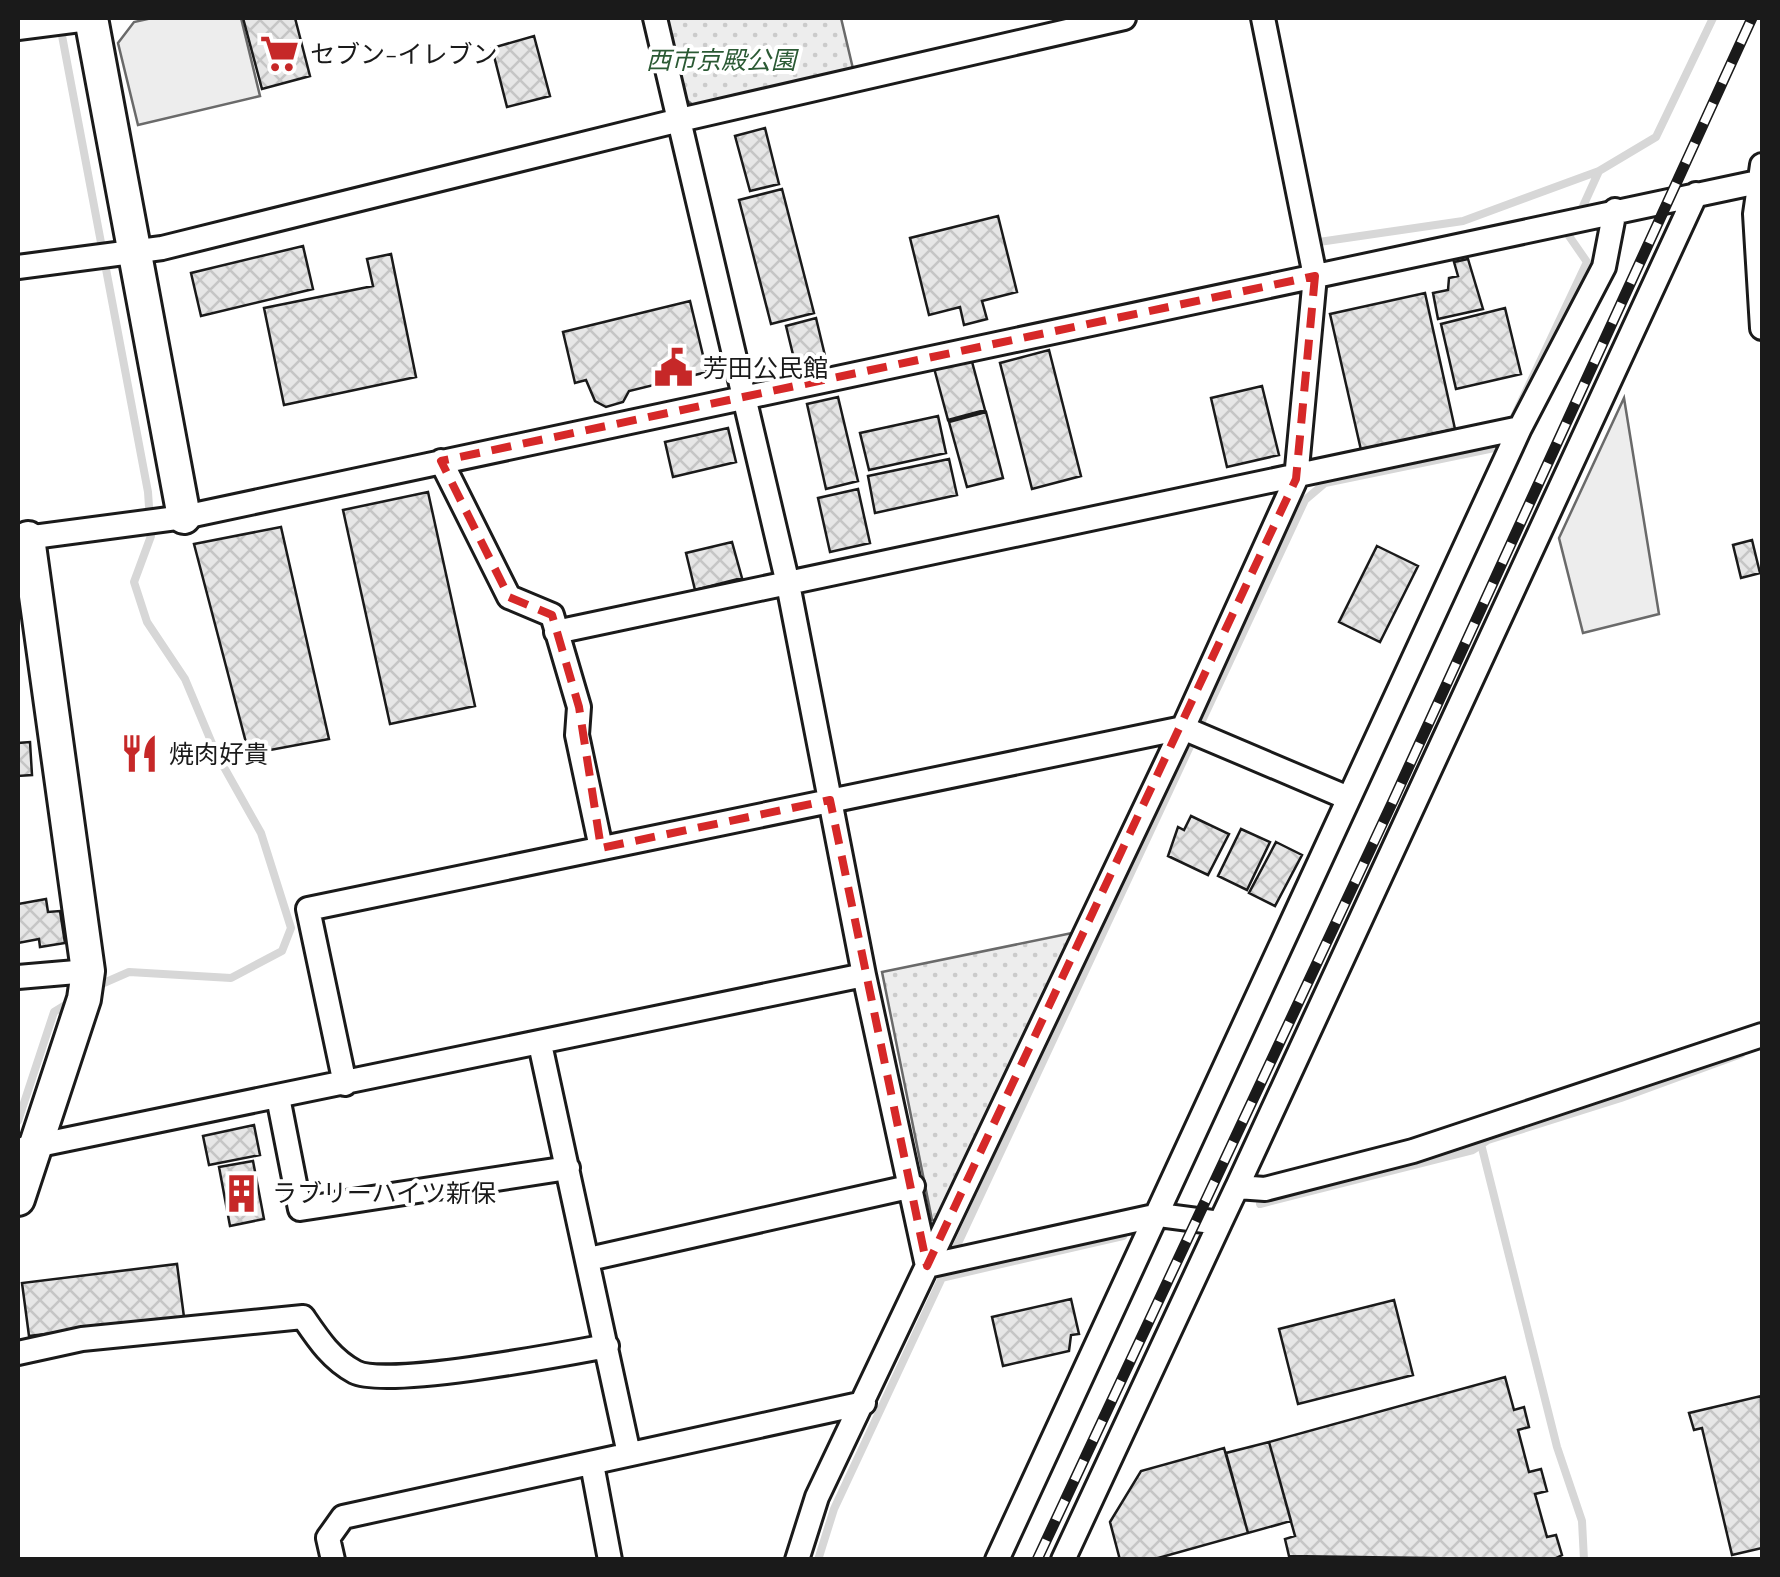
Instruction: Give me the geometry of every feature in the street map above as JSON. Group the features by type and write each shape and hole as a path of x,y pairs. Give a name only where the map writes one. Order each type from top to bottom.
{"street":[{"path":"655,18 788,584 864,975 913,1186 943,1262"},
{"path":"18,267 115,256 1124,18"},
{"path":"797,1560 817,1497 943,1262 1193,732 1296,479 1315,276 1263,18"},
{"path":"18,28 80,20 115,256 161,520"},
{"path":"18,1199 26,1148 86,985 22,538 161,520 1696,194 1760,173 1755,214 1762,328"},
{"path":"1063,1560 1696,194"},
{"path":"997,1560 1159,1215 1511,430 1604,267 1615,210"},
{"path":"556,632 1296,479 1511,430"},
{"path":"441,461 509,598 552,615 578,707 577,735 601,848"},
{"path":"345,1084 308,909 830,800 1193,732 1348,798"},
{"path":"26,1148 864,975"},
{"path":"18,977 86,985"},
{"path":"1237,1187 1265,1190 1413,1151 1762,1034"},
{"path":"540,1044 629,1454"},
{"path":"278,1097 300,1210 568,1168"},
{"path":"589,1259 913,1186"},
{"path":"943,1262 1159,1215 1220,1223"},
{"path":"18,1353 82,1339 303,1317 327,1352 359,1375 474,1370 606,1346"},
{"path":"333,1560 328,1538 343,1517 864,1404"},
{"path":"592,1464 610,1560"}],"highlighted area":[{"path":"1315,276 1296,479 927,1266 830,800 601,848 579,707 552,615 509,597 441,461"}],"shaded area":[{"path":"152,18 241,18 260,96 138,125 118,43 134,22"},
{"path":"1624,398 1659,614 1583,633 1559,538"}],"green space":[{"name":"西市京殿公園","path":"665,18 841,18 854,73 698,109 684,98"},
{"path":"1077,932 942,1220 932,1220 882,972"}],"building":[{"path":"243,18 295,18 310,76 262,89"},
{"path":"534,36 550,96 507,107 492,48"},
{"path":"765,128 779,184 750,191 735,136"},
{"path":"782,189 814,313 771,324 739,200"},
{"path":"998,216 1017,292 982,301 987,319 964,325 960,307 929,315 910,238"},
{"path":"303,246 313,289 201,316 191,273"},
{"path":"391,254 416,377 284,405 264,308 373,286 367,259"},
{"path":"1468,259 1483,309 1438,319 1433,293 1448,290 1449,278 1458,276 1454,262"},
{"path":"1425,293 1455,429 1361,450 1330,314"},
{"path":"690,301 707,372 629,391 623,402 606,407 595,401 586,380 575,383 563,332"},
{"path":"1505,308 1521,374 1456,389 1441,324"},
{"path":"816,318 827,364 797,371 786,326"},
{"path":"1049,350 1081,476 1032,489 1000,363"},
{"path":"971,358 985,410 948,420 934,368"},
{"path":"1262,386 1279,455 1227,467 1211,398"},
{"path":"838,397 858,481 826,489 807,404"},
{"path":"986,412 1003,478 967,487 949,422"},
{"path":"938,416 946,453 869,470 860,433"},
{"path":"728,428 736,462 673,477 665,442"},
{"path":"949,459 957,495 875,513 868,476"},
{"path":"858,489 870,543 830,552 818,498"},
{"path":"428,492 475,706 390,724 343,510"},
{"path":"281,527 329,739 249,754 194,544"},
{"path":"1752,540 1760,573 1741,578 1733,545"},
{"path":"732,542 742,578 695,590 686,553"},
{"path":"1377,546 1418,566 1380,642 1339,622"},
{"path":"30,742 32,775 18,776 18,743"},
{"path":"1191,816 1229,834 1208,875 1168,856 1178,827 1184,830"},
{"path":"1241,829 1270,842 1247,890 1218,876"},
{"path":"1276,842 1302,855 1275,906 1249,893"},
{"path":"46,899 48,912 60,911 65,943 40,947 39,939 18,943 18,904"},
{"name":"ラブリーハイツ新保","path":"254,1125 260,1155 209,1165 203,1136"},
{"name":"ラブリーハイツ新保","path":"253,1161 264,1219 230,1226 219,1167"},
{"path":"177,1264 184,1317 29,1336 22,1283"},
{"path":"1071,1299 1079,1334 1071,1335 1069,1351 1003,1366 992,1317"},
{"path":"1394,1300 1413,1375 1298,1404 1279,1329"},
{"path":"1505,1377 1514,1410 1524,1407 1529,1427 1518,1430 1529,1472 1541,1469 1547,1491 1535,1494 1547,1537 1556,1535 1562,1555 1552,1560 1289,1556 1285,1539 1295,1536 1269,1442"},
{"path":"1761,1396 1762,1548 1732,1555 1702,1428 1694,1430 1689,1413"},
{"path":"1269,1442 1291,1521 1248,1533 1226,1453"},
{"path":"1224,1448 1248,1533 1151,1560 1120,1560 1110,1522 1141,1471"}],"waterway":[{"path":"1319,242 1463,221 1599,171 1656,137 1713,18"},
{"path":"60,25 148,492 151,536 134,582 147,622 185,679 216,753 261,833 291,928 282,951 231,978 129,972 97,986"},
{"path":"1579,215 1599,171"},
{"path":"1512,421 1587,262 1569,236 1573,228"},
{"path":"953,1254 1305,500 1325,483 1499,447 1503,438"},
{"path":"18,1121 54,1012 72,1001"},
{"path":"1260,1204 1473,1150 1488,1140 1621,1098 1741,1054"},
{"path":"1481,1144 1557,1447 1582,1521 1584,1560"},
{"path":"941,1278 1123,1236"},
{"path":"818,1560 834,1509 947,1267"}],"railway":[{"path":"1037,1560 1393,801 1752,18"}],"place":[{"name":"セブン-イレブン","path":"280,54"},
{"name":"芳田公民館","path":"673,368"},
{"name":"焼肉好貴","path":"139,754"},
{"name":"ラブリーハイツ新保","path":"242,1193"}]}
